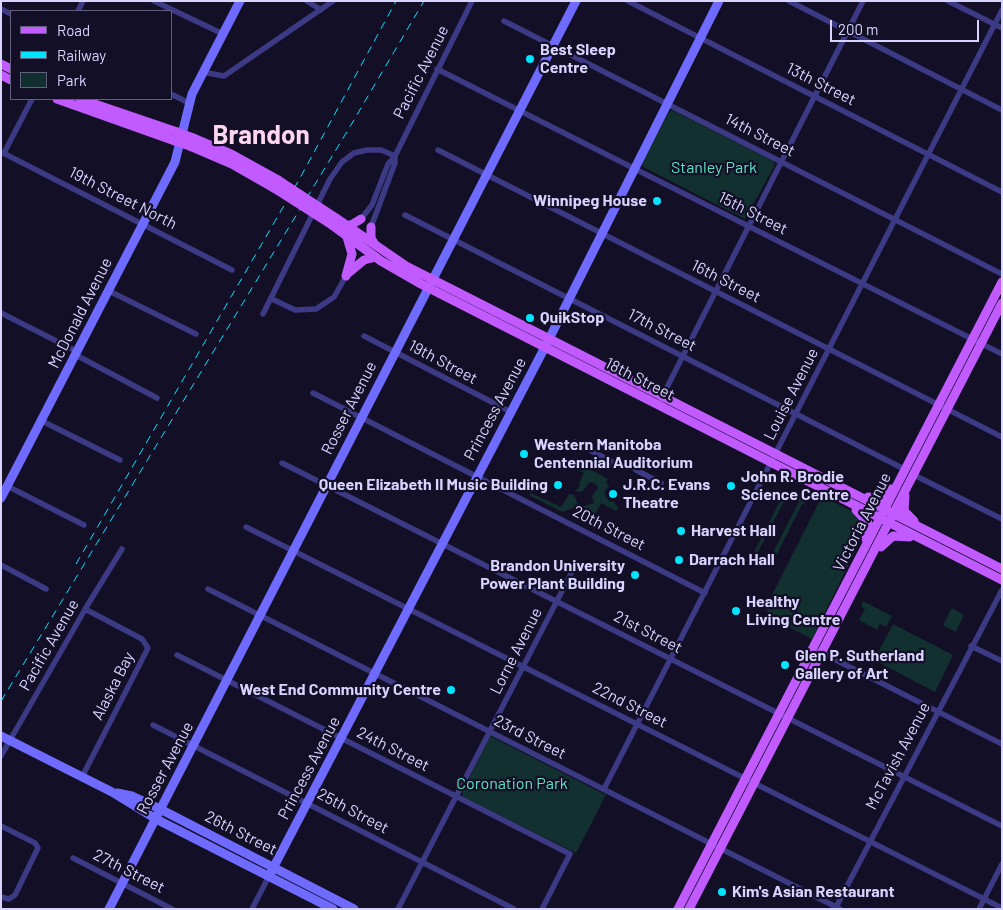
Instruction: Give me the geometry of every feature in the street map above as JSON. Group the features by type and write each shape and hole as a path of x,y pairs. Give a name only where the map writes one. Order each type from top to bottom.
{"main road":[{"path":"60,100 178,138"},
{"path":"83,100 178,138"},
{"name":"18th Street","path":"178,138 191,142 232,164 276,184 334,221 345,225 376,252"},
{"path":"345,225 354,224 361,219"},
{"name":"18th Street","path":"334,221 347,236 432,285 774,459 830,483 887,516 943,545 1002,580"},
{"path":"346,276 376,252 371,238 371,227"},
{"path":"346,276 352,254 347,236"},
{"name":"Victoria Avenue","path":"977,342 1002,282"},
{"name":"Victoria Avenue","path":"678,909 716,846 887,516 908,471 977,342 1002,303"},
{"name":"Victoria Avenue","path":"887,516 909,484 908,471 912,458 943,406"},
{"name":"18th Street","path":"774,459 806,480 887,516"},
{"path":"830,483 879,500 908,471"},
{"path":"806,480 820,491 859,512 868,523 867,536 849,590"},
{"path":"909,484 903,503 905,513 943,545"},
{"path":"849,590 882,544 893,536 909,536 930,547 943,545"},
{"name":"18th Street","path":"943,545 1002,569"},
{"name":"Victoria Avenue","path":"689,909 716,846"}],"street":[{"path":"154,1 223,34"},
{"name":"McDonald Avenue","path":"1,498 175,162 178,138 189,103 240,1"},
{"path":"307,1 321,10"},
{"path":"203,72 224,76 333,1"},
{"name":"Pacific Avenue","path":"361,219 372,206 388,164 395,156 472,1"},
{"name":"Rosser Avenue","path":"109,909 295,551 326,485 394,352 432,285 576,1"},
{"name":"13th Street","path":"628,1 1002,192"},
{"name":"Princess Avenue","path":"252,909 376,674 720,1"},
{"path":"789,1 1002,110"},
{"path":"660,401 864,1"},
{"path":"948,1 1002,28"},
{"name":"Louise Avenue","path":"604,789 1002,10"},
{"name":"14th Street","path":"504,21 1002,274"},
{"name":"15th Street","path":"437,69 1002,354"},
{"path":"172,94 189,103"},
{"path":"2,152 31,100"},
{"path":"263,314 330,179 342,162 354,153 367,150 381,150 395,156"},
{"name":"16th Street","path":"438,150 1002,437"},
{"name":"19th Street North","path":"2,152 232,270"},
{"name":"Pacific Avenue","path":"371,227 395,163 395,156"},
{"name":"17th Street","path":"405,215 1002,519"},
{"path":"272,299 295,310 316,309 334,297 346,276"},
{"path":"109,291 196,334"},
{"path":"1,313 157,398"},
{"name":"19th Street","path":"364,336 511,412"},
{"name":"20th Street","path":"313,393 705,593"},
{"path":"40,420 120,460"},
{"path":"575,442 620,465 624,463 631,464 636,470 661,483"},
{"name":"21st Street","path":"282,462 1002,826"},
{"path":"7,486 84,525"},
{"name":"22nd Street","path":"246,527 1002,908"},
{"name":"Pacific Avenue","path":"1,756 6,738 122,549"},
{"path":"1,565 46,589"},
{"name":"Lorne Avenue","path":"398,909 575,566"},
{"name":"23rd Street","path":"208,589 837,908"},
{"name":"McTavish Avenue","path":"837,908 869,841 1002,590"},
{"name":"Alaska Bay","path":"82,777 148,648 142,639 85,609"},
{"path":"971,646 1002,661"},
{"path":"817,650 1002,744"},
{"name":"24th Street","path":"177,655 570,854 542,909"},
{"name":"25th Street","path":"153,725 514,909"},
{"name":"26th Street","path":"6,738 333,909"},
{"name":"26th Street","path":"112,792 132,796 160,809 354,909"},
{"path":"1,826 35,843 38,848 15,895 9,899 1,897"},
{"name":"27th Street","path":"74,858 172,909"},
{"path":"979,909 1002,864"}],"green space":[{"name":"Stanley Park","path":"672,110 773,161 775,165 745,219 643,167 642,163 669,112"},
{"path":"578,463 608,479 606,482 609,487 605,491 605,496 609,501 614,502 618,508 616,511 601,503 594,517 582,511 581,507 594,503 592,496 598,488 595,483 590,482 582,492 575,491 580,486 579,483 584,473 576,469"},
{"path":"782,490 792,496 787,495 756,556 759,558 755,558 749,553 753,554 784,493 780,491"},
{"path":"531,493 561,507 569,494 574,495 579,506 562,512 529,495"},
{"path":"822,496 855,513 864,522 864,533 812,639 769,617 766,607"},
{"path":"798,498 807,505 802,504 772,564 776,566 774,567 765,562 768,562 799,502 795,500"},
{"path":"863,601 892,616 886,627 880,624 877,630 859,620 865,609 861,606"},
{"path":"952,608 964,615 956,632 943,625"},
{"path":"893,624 953,655 935,692 874,660"},
{"name":"Coronation Park","path":"490,736 606,795 576,853 463,797 462,792"}],"railway":[{"path":"76,564 300,178 396,1"},
{"path":"1,701 348,130 424,1"}],"place":[{"name":"Best Sleep Centre","path":"530,59"},
{"name":"Winnipeg House","path":"657,201"},
{"name":"QuikStop","path":"530,318"},
{"name":"Western Manitoba Centennial Auditorium","path":"524,454"},
{"name":"Queen Elizabeth II Music Building","path":"558,485"},
{"name":"John R. Brodie Science Centre","path":"731,486"},
{"name":"J.R.C. Evans Theatre","path":"613,494"},
{"name":"Harvest Hall","path":"681,531"},
{"name":"Darrach Hall","path":"679,560"},
{"name":"Brandon University Power Plant Building","path":"635,575"},
{"name":"Healthy Living Centre","path":"736,611"},
{"name":"Glen P. Sutherland Gallery of Art","path":"785,665"},
{"name":"West End Community Centre","path":"451,690"},
{"name":"Kim's Asian Restaurant","path":"722,892"}],"district":[{"name":"Brandon","path":"261,135"}]}
